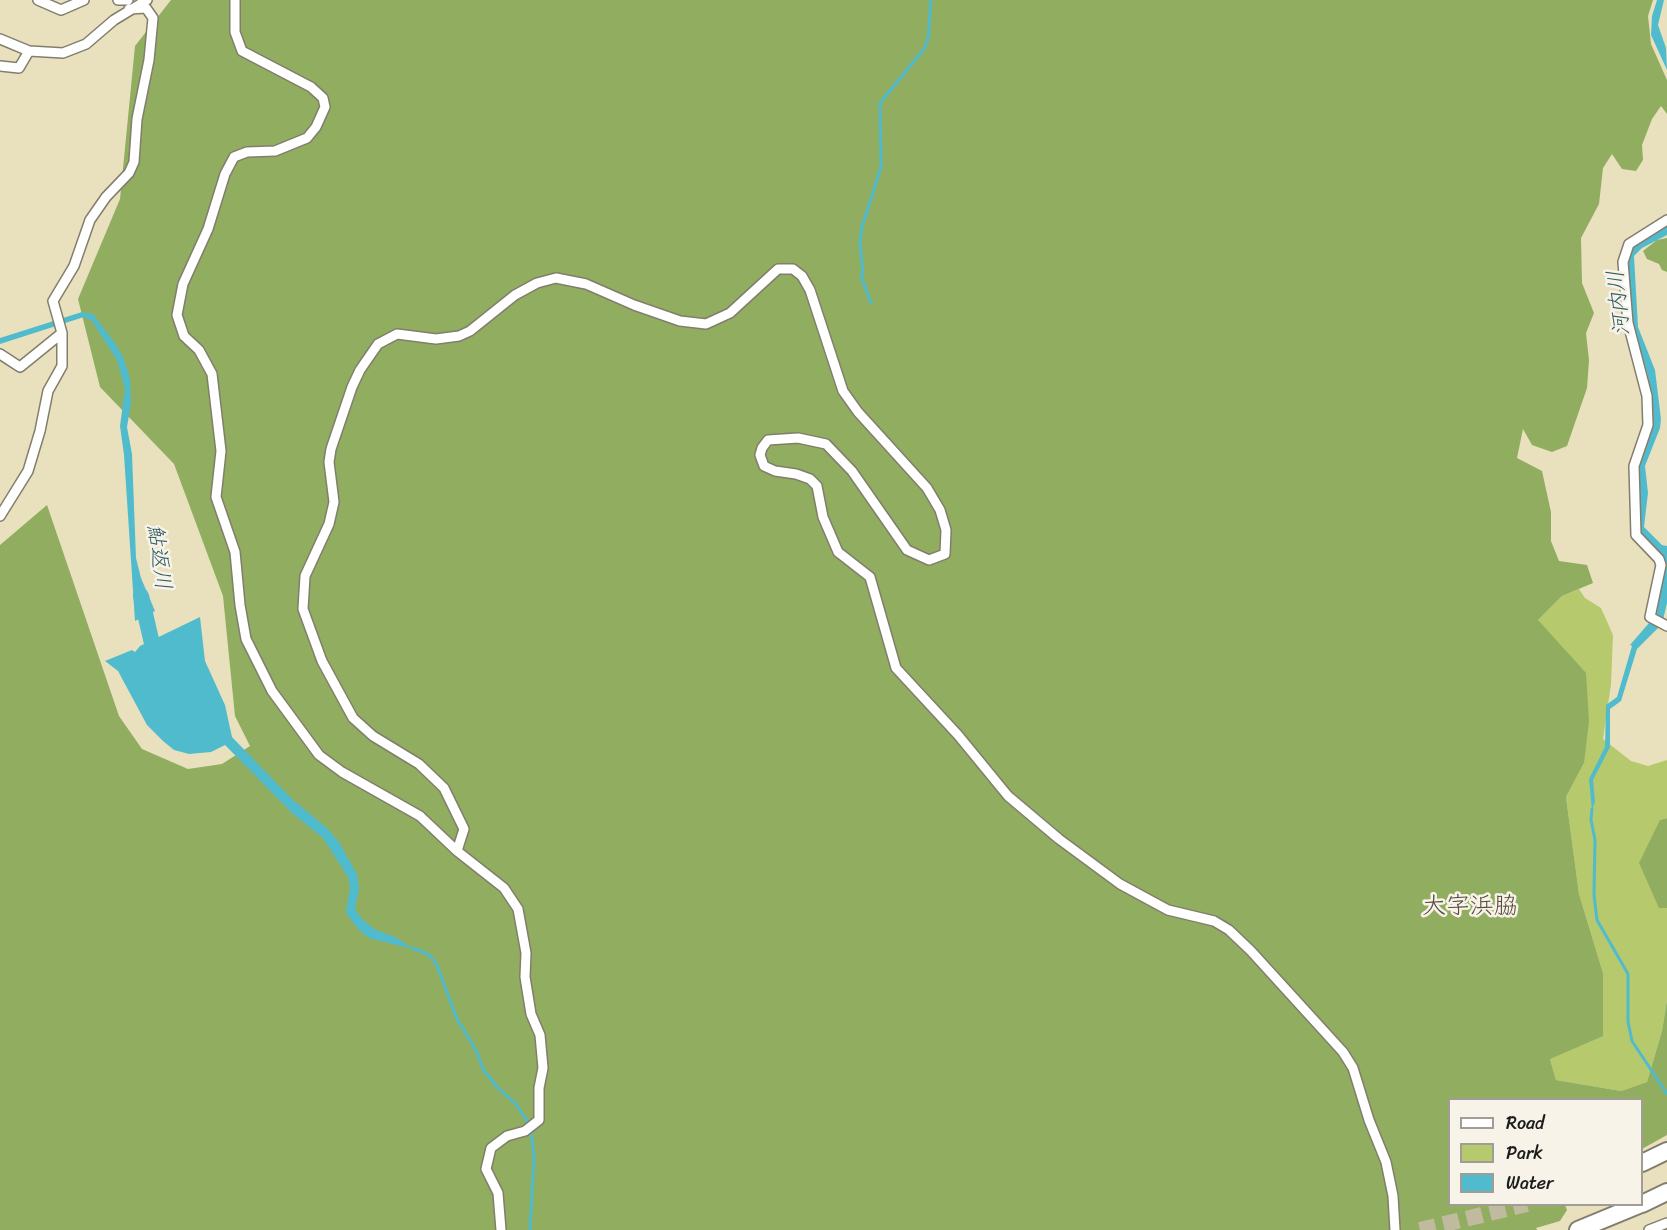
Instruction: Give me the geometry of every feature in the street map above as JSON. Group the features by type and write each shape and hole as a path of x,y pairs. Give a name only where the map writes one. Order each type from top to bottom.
{"highway":[{"path":"1643,1162 1667,1151"},
{"path":"1643,1203 1667,1192"},
{"path":"1578,1230 1636,1206"}],"street":[{"path":"38,0 61,10 84,0"},
{"path":"0,516 28,471 40,431 48,391 62,366 60,326 53,301 74,266 90,220 106,197 129,173 134,162 137,119 153,18 146,8 118,0"},
{"path":"0,39 29,51 48,54 74,50 86,44 129,4 147,0"},
{"path":"235,0 235,28 242,51 311,87 326,104 321,119 307,138 275,151 247,152 234,157 225,174 208,229 183,284 178,306 181,330 199,350 212,374 221,451 216,497 235,552 246,639 272,691 319,754 342,772 420,816 457,851 504,888 518,909 526,953 525,977 531,1014 540,1035 543,1068 539,1088 539,1120 525,1131 507,1136 491,1148 486,1169 498,1193 501,1230"},
{"path":"0,66 19,68 29,51"},
{"path":"1664,625 1650,617 1661,565 1655,553 1636,535 1634,466 1648,425 1641,364 1628,323 1623,262 1629,244 1667,220"},
{"path":"457,851 464,829 444,788 425,769 373,736 353,718 322,661 303,609 305,576 332,513 334,491 329,462 331,449 360,370 378,344 388,336 406,333 436,339 459,336 470,331 515,295 546,280 566,278 657,314 690,323 706,324 730,314 778,269 793,269 802,276 810,290 843,391 858,412 927,488 940,510 946,530 945,554 929,560 907,550 852,471 826,444 798,438 768,440 760,455 764,466 775,471 810,479 817,486 824,517 838,552 870,577 896,668 958,735 1008,796 1065,844 1120,884 1157,905 1214,921 1229,930 1343,1052 1353,1068 1369,1120 1386,1162 1393,1196 1395,1230"},
{"path":"0,354 20,367 60,326"},
{"path":"1649,1230 1667,1223"}],"green space":[{"path":"171,0 1653,0 1648,16 1651,44 1667,80 1667,114 1661,106 1652,119 1642,145 1643,160 1636,171 1622,169 1612,154 1603,168 1599,204 1581,238 1582,283 1594,313 1586,333 1589,360 1587,388 1567,446 1552,452 1532,445 1523,429 1517,458 1542,471 1551,512 1551,541 1559,561 1587,565 1593,583 1562,596 1538,620 1586,673 1589,721 1584,763 1566,797 1579,894 1603,973 1603,1036 1550,1059 1556,1080 1621,1091 1647,1082 1662,1031 1667,1000 1667,1135 1643,1148 1643,1098 1448,1098 1448,1206 1565,1206 1567,1210 1560,1221 1536,1228 1537,1230 0,1230 0,545 47,505 119,716 142,749 188,769 222,764 250,746 235,716 223,596 174,464 100,387 78,299 120,199 135,46"},
{"path":"1667,238 1667,272 1662,270 1659,264 1647,259 1643,251 1657,240"},
{"path":"1579,589 1585,598 1601,608 1613,635 1611,684 1603,739 1631,761 1648,766 1667,760 1667,818 1660,820 1659,908 1667,908 1667,1000 1662,1031 1647,1082 1621,1091 1556,1080 1550,1059 1603,973 1579,894 1566,797 1584,763 1538,620 1562,596"},
{"path":"1667,818 1667,908 1659,908 1639,863 1660,820"}],"water":[{"path":"1657,0 1664,0 1658,25 1666,48 1667,70 1651,35 1652,16"},
{"path":"1667,226 1667,235 1642,248 1634,256 1638,327 1655,370 1661,419 1660,428 1645,466 1648,493 1644,527 1662,545 1667,546 1667,603 1663,620 1658,628 1637,649 1621,701 1610,709 1610,747 1593,780 1595,802 1592,810 1589,779 1605,747 1606,705 1617,697 1632,646 1630,645 1655,616 1662,581 1663,558 1640,533 1639,466 1652,428 1651,405 1648,376 1631,317 1627,259 1632,247"},
{"path":"82,312 93,314 114,342 123,357 130,378 131,404 127,427 132,454 136,558 141,578 155,611 135,621 120,426 125,389 117,360 92,321 84,317 0,344 0,338"},
{"path":"200,617 205,661 225,705 232,737 292,799 327,828 339,842 357,874 359,888 355,909 361,918 374,929 397,938 413,949 369,938 359,930 346,913 350,887 348,877 323,838 293,814 225,745 211,752 189,754 174,750 147,725 118,671 105,661 132,650 135,652 140,646"}],"waterway":[{"path":"871,303 861,276 863,272 860,244 862,227 881,167 880,103 924,49 928,39 931,0"},
{"name":"鮎返川","path":"141,596 156,661"},
{"path":"1592,809 1591,820 1595,840 1594,895 1597,920 1628,974 1628,1022 1632,1041 1667,1094"},
{"path":"412,948 428,954 436,963 457,1019 476,1050 483,1069 497,1087 516,1104 529,1124"},
{"path":"530,1230 534,1158 531,1130"}],"tunnel":[{"path":"1420,1230 1519,1206"}],"district":[{"name":"大字浜脇","path":"1470,907"}],"water label":[{"name":"河内川","path":"1620,303"}]}
